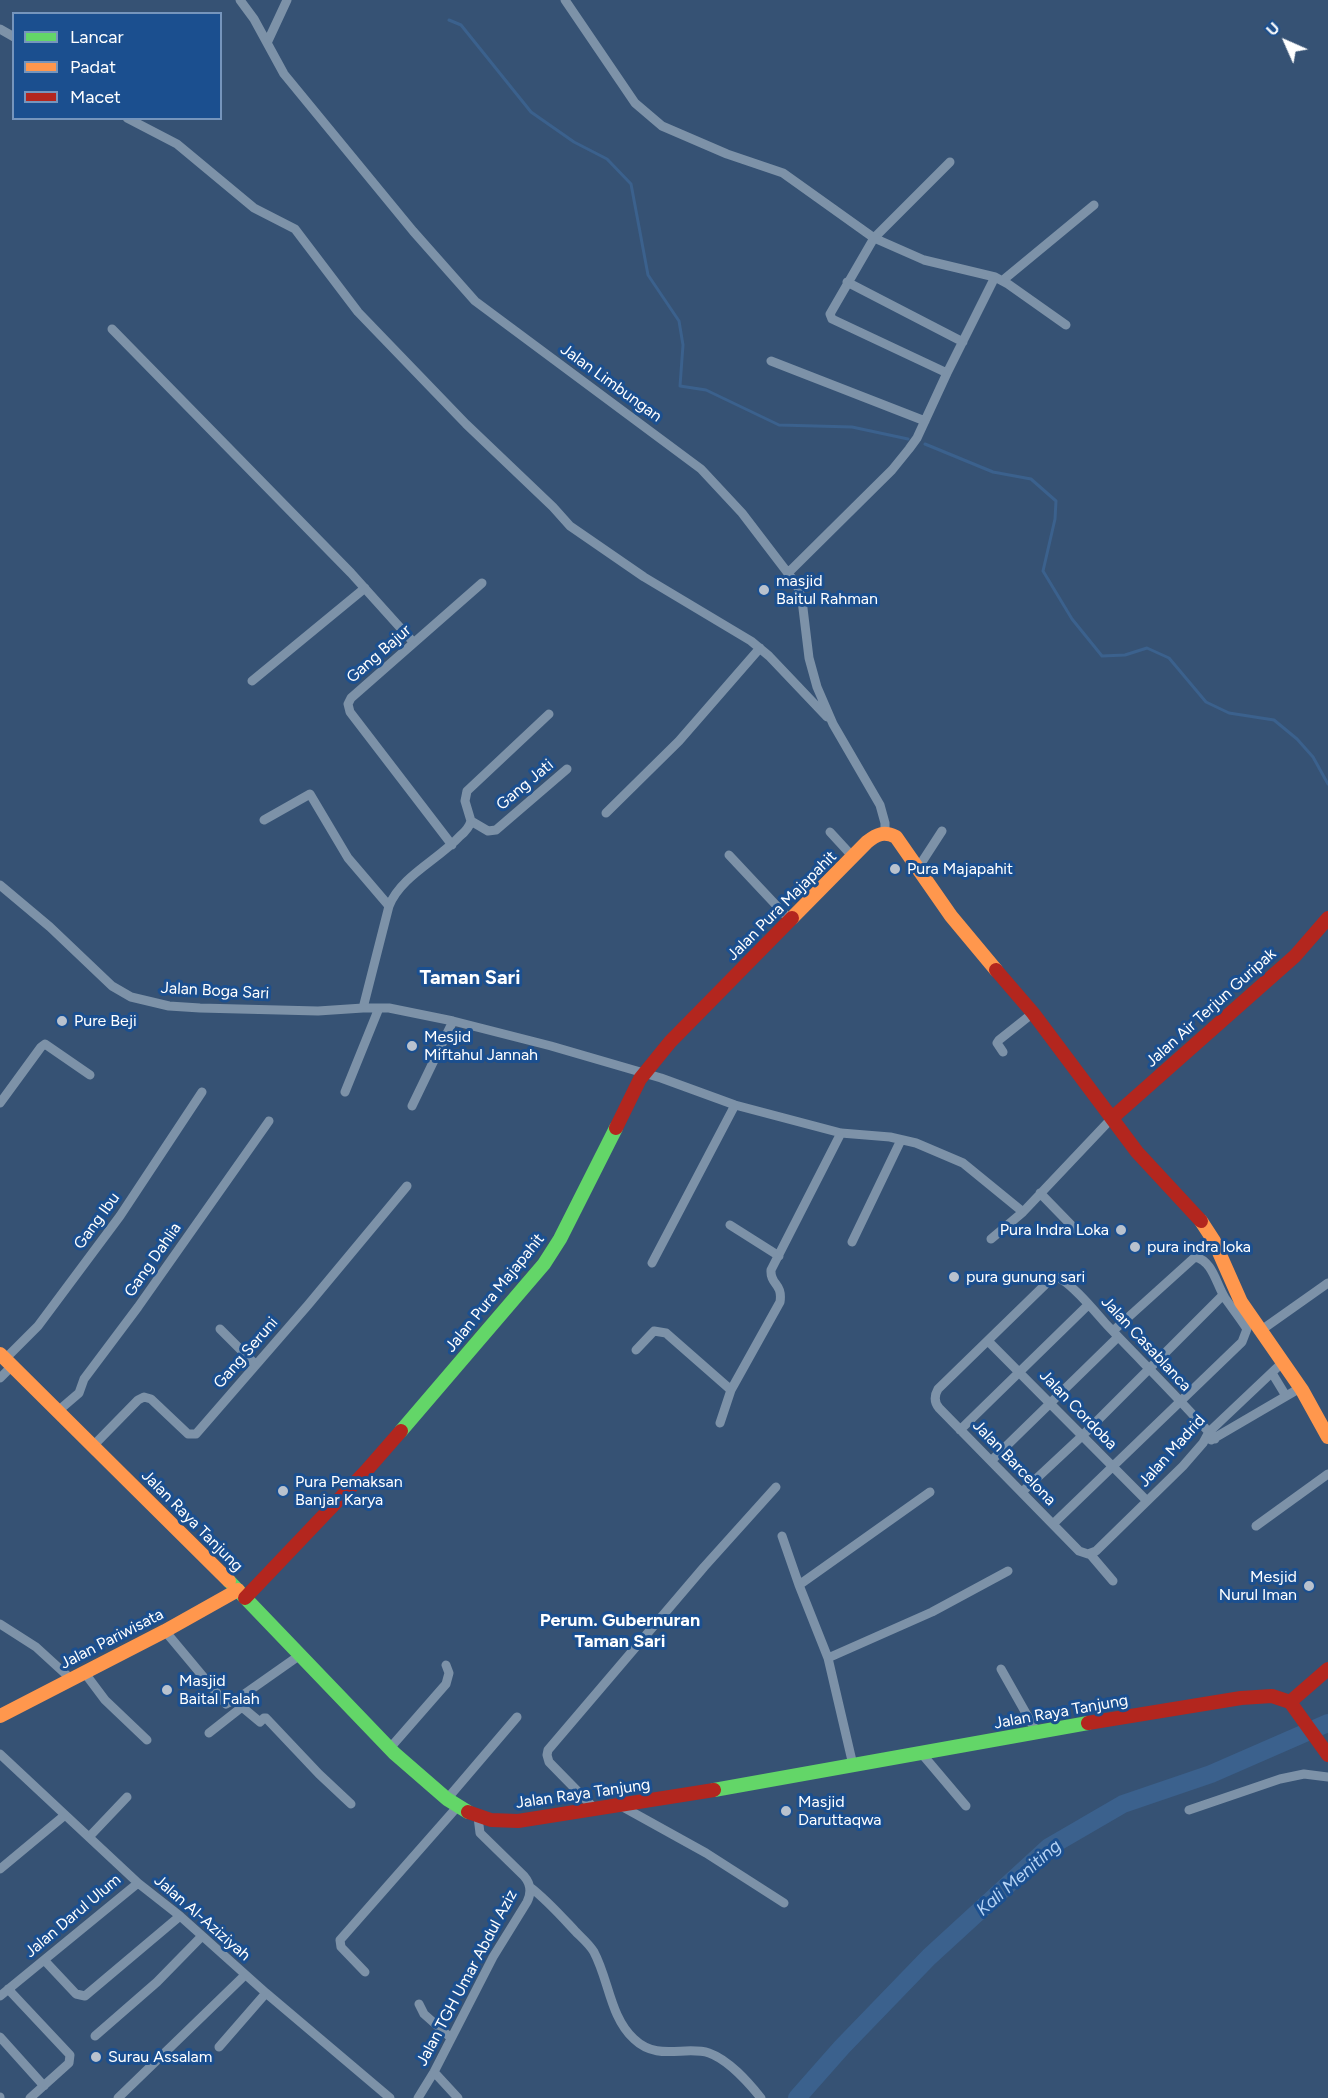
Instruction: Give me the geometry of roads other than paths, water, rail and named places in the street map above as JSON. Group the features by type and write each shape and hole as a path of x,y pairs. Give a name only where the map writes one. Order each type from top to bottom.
{"street":[{"name":"Jalan Limbungan","path":"240,0 284,74 320,121 475,301 701,469 736,505 789,572 800,592 811,665 818,687 833,724 880,805 885,832"},
{"path":"267,43 287,0"},
{"path":"565,0 635,103 662,126 728,154 783,173 874,237 924,260 999,279 1066,325"},
{"path":"131,120 177,144 254,208 295,229 358,312 466,424 570,526 630,568 733,628 760,648 833,724"},
{"path":"947,373 832,319 830,314 874,237 950,162"},
{"path":"789,572 901,460 917,438 947,373 999,279 1094,205"},
{"path":"847,282 963,342"},
{"path":"112,329 365,588 414,643"},
{"path":"771,361 925,421"},
{"name":"Gang Bajur","path":"452,845 348,708 351,698 482,583"},
{"path":"252,681 365,588"},
{"path":"606,813 679,741 760,648"},
{"path":"363,1008 388,906 393,896 402,885 452,845 468,828 471,821 465,801 467,791 549,714"},
{"name":"Gang Jati","path":"471,821 485,830 494,831 567,769"},
{"path":"264,820 310,794 348,858 388,906"},
{"path":"918,868 942,831"},
{"path":"830,832 853,858"},
{"path":"885,832 896,837 960,928 1033,1013 1141,1157 1210,1233 1233,1287 1260,1331 1300,1388 1328,1437"},
{"name":"Jalan Pura Majapahit","path":"241,1594 366,1471 544,1264 560,1239 643,1073 670,1042 874,837 885,832"},
{"path":"729,855 790,921"},
{"name":"Jalan Boga Sari","path":"0,885 50,927 112,986 130,998 200,1008 318,1011 379,1008 402,1010 453,1022 551,1046 643,1073 735,1105 841,1133 901,1140 938,1151 963,1163 1023,1212"},
{"name":"Jalan Air Terjun Guripak","path":"1112,1118 1300,950 1328,918"},
{"path":"345,1092 379,1008"},
{"path":"1002,1052 998,1046 999,1040 1033,1013"},
{"path":"412,1106 453,1022"},
{"path":"0,1103 45,1044 90,1075"},
{"name":"Gang Ibu","path":"0,1378 6,1360 38,1326 120,1216 202,1092"},
{"path":"652,1263 735,1105"},
{"path":"991,1239 1023,1212 1112,1118"},
{"name":"Gang Dahlia","path":"58,1411 80,1391 84,1379 138,1307 269,1121"},
{"path":"720,1424 731,1390 780,1302 779,1286 773,1281 771,1274 778,1256 841,1133"},
{"path":"852,1242 901,1140"},
{"name":"Gang Seruni","path":"93,1446 138,1400 144,1397 151,1399 187,1433 195,1435 407,1186"},
{"path":"1040,1193 1075,1228"},
{"path":"730,1225 778,1256"},
{"path":"991,1461 1054,1400 1191,1259 1198,1257 1207,1265 1214,1274 1223,1295 1245,1326 1246,1336 1053,1524"},
{"name":"Jalan Casablanca","path":"988,1341 1051,1279 1063,1279 1149,1370 1183,1399 1212,1435"},
{"path":"1260,1331 1328,1283"},
{"path":"1022,1492 1129,1390 1223,1295"},
{"path":"960,1430 1088,1305"},
{"path":"220,1329 256,1365"},
{"path":"636,1350 654,1331 666,1333 731,1390"},
{"name":"Jalan Cordoba","path":"988,1341 1019,1372 1054,1400 1082,1436 1147,1501"},
{"name":"Jalan Barcelona","path":"988,1341 938,1389 936,1404 1053,1524 1113,1581"},
{"name":"Jalan Raya Tanjung","path":"6,1360 241,1594 390,1748 452,1803 478,1817 500,1821 519,1821 621,1806 922,1754 1036,1731 1241,1698 1272,1696 1290,1702"},
{"name":"Jalan Madrid","path":"1086,1554 1096,1551 1283,1362"},
{"path":"1272,1373 1286,1396"},
{"path":"1212,1435 1300,1388"},
{"path":"1256,1526 1328,1474"},
{"path":"595,1809 549,1762 548,1749 776,1487"},
{"path":"799,1585 930,1492"},
{"path":"782,1536 799,1585 823,1640 854,1765"},
{"path":"828,1658 932,1612 1008,1570"},
{"name":"Jalan Pariwisata","path":"0,1716 241,1594"},
{"path":"0,1624 36,1647 71,1679"},
{"path":"165,1631 226,1704 239,1704 260,1722 266,1718 351,1804"},
{"path":"209,1733 239,1704 300,1655"},
{"path":"390,1748 446,1684 449,1673 446,1665"},
{"path":"1001,1669 1036,1731"},
{"path":"1327,1752 1290,1702 1328,1669"},
{"path":"84,1672 105,1700 147,1740"},
{"path":"365,1972 341,1946 340,1940 452,1803 517,1717"},
{"name":"Jalan Al-Aziziyah","path":"0,1754 138,1883 180,1916 245,1975 390,2098"},
{"path":"922,1754 966,1806"},
{"path":"1190,1810 1280,1779 1304,1774 1328,1777"},
{"path":"89,1837 127,1797"},
{"path":"621,1806 706,1852 784,1903"},
{"path":"0,1869 65,1815"},
{"name":"Jalan TGH Umar Abdul Aziz","path":"418,2098 434,2072 493,1957 528,1899 530,1887 524,1876 480,1833 478,1817"},
{"name":"Jalan Darul Ulum","path":"0,1996 138,1883"},
{"path":"530,1887 550,1904 593,1950 621,2024 635,2040 650,2049 667,2052 710,2053 739,2074 761,2098"},
{"path":"45,1960 76,1994 85,1996 180,1916"},
{"path":"95,2036 157,1982 202,1936"},
{"path":"118,2098 245,1975"},
{"path":"8,1989 69,2053 68,2064 30,2098"},
{"path":"219,2048 266,1993"},
{"path":"419,2004 424,2014 451,2038"},
{"path":"0,2037 44,2086"},
{"path":"434,2072 458,2098"}],"waterway":[{"path":"449,20 461,25 531,112 574,142 607,159 631,184 648,275 679,321 683,345 680,386 706,390 779,425 852,427 908,439"},
{"path":"925,444 993,472 1031,479 1056,501 1055,519 1043,571 1072,619 1102,656 1125,655 1147,648 1169,658 1206,702 1229,713 1274,720 1297,739 1313,757 1328,784"},
{"name":"Kali Meniting","path":"797,2098 842,2047 929,1957 1049,1847 1123,1804 1211,1774 1328,1723"}],"place":[{"name":"masjid Baitul Rahman","path":"764,590"},
{"name":"Pura Majapahit","path":"895,869"},
{"name":"Pure Beji","path":"62,1021"},
{"name":"Mesjid Miftahul Jannah","path":"412,1046"},
{"name":"Pura Indra Loka","path":"1121,1230"},
{"name":"pura indra loka","path":"1135,1247"},
{"name":"pura gunung sari","path":"954,1277"},
{"name":"Pura Pemaksan Banjar Karya","path":"283,1491"},
{"name":"Mesjid Nurul Iman","path":"1309,1586"},
{"name":"Masjid Baital Falah","path":"167,1690"},
{"name":"Masjid Daruttaqwa","path":"786,1811"},
{"name":"Surau Assalam","path":"96,2057"}],"district":[{"name":"Taman Sari","path":"470,978"},
{"name":"Perum. Gubernuran Taman Sari","path":"620,1631"}]}
